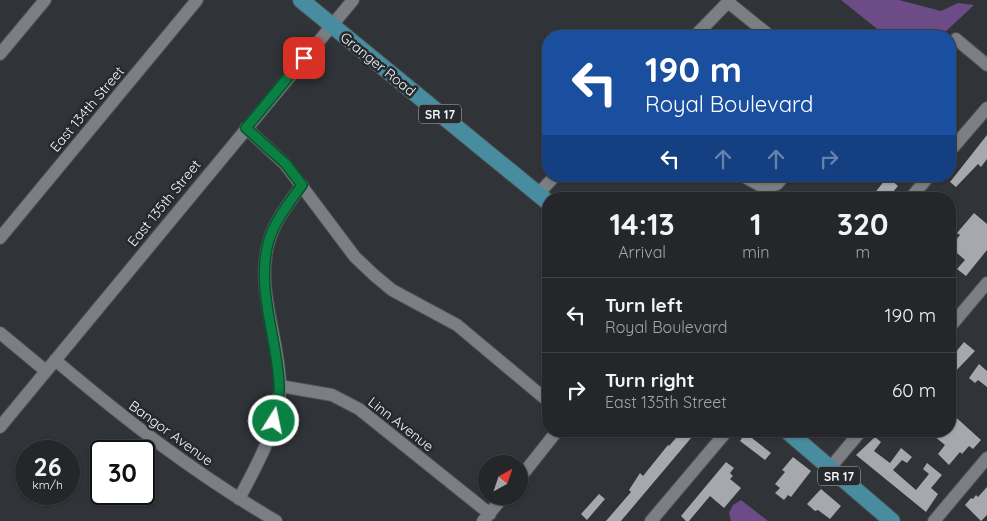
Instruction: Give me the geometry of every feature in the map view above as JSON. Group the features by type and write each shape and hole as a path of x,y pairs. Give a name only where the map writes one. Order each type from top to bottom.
{"main road":[{"name":"Granger Road","path":"300,0 542,197"},
{"name":"SR 17","path":"794,437 892,521"}],"street":[{"path":"0,54 45,0"},
{"name":"East 134th Street","path":"0,238 197,0"},
{"name":"East 135th Street","path":"0,426 353,0"},
{"path":"701,30 729,1 763,30"},
{"path":"956,39 987,65"},
{"path":"956,144 987,108"},
{"path":"246,128 286,164 356,257 374,274 392,290 457,325 542,396"},
{"path":"754,182 765,188 779,182"},
{"path":"916,192 924,182"},
{"path":"238,499 264,450 274,421 280,386 266,293 265,263 269,240 280,217 302,185"},
{"path":"956,320 987,283"},
{"path":"0,333 46,371"},
{"name":"Bangor Avenue","path":"55,360 141,432 238,499 276,521"},
{"name":"Linn Avenue","path":"280,386 332,395 359,409 486,517"},
{"path":"528,468 552,437"},
{"path":"651,521 723,437"},
{"path":"830,468 856,437"},
{"path":"934,521 987,458"},
{"path":"486,517 496,505"}],"shaded area":[{"path":"841,0 899,0 941,11 958,3 974,5 947,30 878,30"},
{"path":"741,500 768,521 731,521 729,513 733,505"}],"building":[{"path":"987,135 987,159 981,167 978,164 956,187 950,182 956,182 956,174"},
{"path":"883,182 893,182 898,186 893,192 876,192"},
{"path":"974,213 987,224 987,250 966,276 957,269 965,260 956,252 956,240 960,235 957,233"},
{"path":"964,342 975,351 956,371 956,352"},
{"path":"979,364 987,371 987,387 978,380 975,383 969,378"},
{"path":"956,417 981,440 973,449 969,446 962,454 960,452 949,465 938,454 945,445 935,437 956,437"},
{"path":"677,437 692,437 621,521 606,521 631,492 629,490 640,473 643,476"},
{"path":"740,437 751,437 771,453 765,460 740,441 742,438"},
{"path":"875,437 881,442 874,451 890,463 901,448 912,457 907,463 902,460 893,470 916,490 929,474 923,469 927,463 942,475 931,488 938,494 926,512 856,455"},
{"path":"793,457 811,471 791,497 788,495 784,500 775,493 780,488 775,484 785,472 782,470"},
{"path":"726,462 734,468 730,473 733,476 730,479 741,488 724,508 710,496 689,521 686,521 681,516"},
{"path":"987,487 987,515 981,521 965,505 971,498 973,499 976,495 978,497"},
{"path":"821,489 841,506 830,519 807,504"},
{"path":"599,494 605,499 587,520 581,514"}],"route":[{"path":"274,421 280,386 269,319 265,263 269,240 280,217 302,185 286,164 246,128 304,58"}]}
